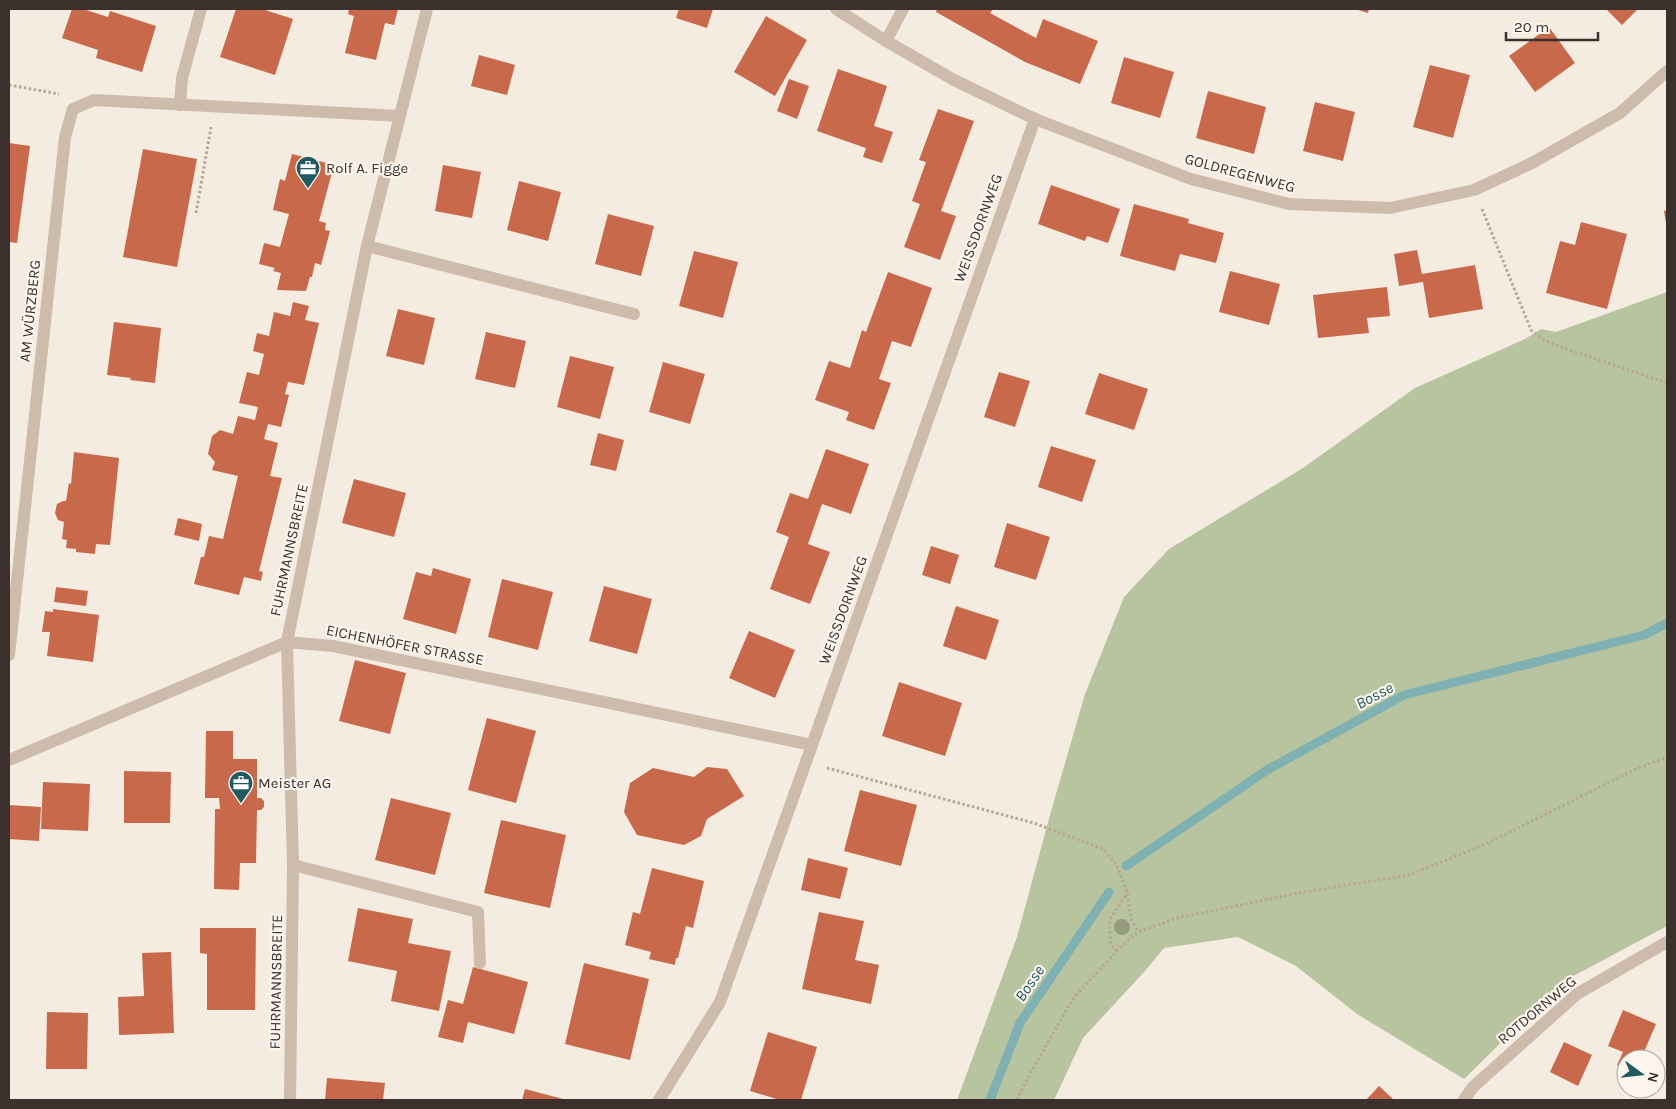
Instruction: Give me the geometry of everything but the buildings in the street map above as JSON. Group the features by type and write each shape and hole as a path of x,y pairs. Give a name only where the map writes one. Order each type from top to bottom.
{"street":[{"path":"180,105 182,78 201,9"},
{"name":"FUHRMANNSBREITE","path":"290,1100 293,865 287,642 368,246 427,9"},
{"name":"GOLDREGENWEG","path":"836,9 886,41 954,80 1034,119 1191,179 1289,204 1390,208 1474,190 1532,163 1620,113 1667,71"},
{"path":"886,41 903,9"},
{"path":"94,100 400,116"},
{"name":"AM WÜRZBERG","path":"9,655 65,138 74,109 94,100"},
{"name":"WEISSDORNWEG","path":"659,1100 720,1002 1034,119"},
{"path":"368,246 634,314"},
{"name":"EICHENHÖFER STRASSE","path":"9,760 287,642 333,646 812,745"},
{"path":"293,865 478,912 480,963"},
{"name":"ROTDORNWEG","path":"1464,1100 1473,1088 1578,994 1667,942"}],"path":[{"path":"9,85 94,100"},
{"path":"196,214 215,107"},
{"path":"1474,190 1531,330 1544,340 1566,349 1667,383"},
{"path":"812,745 822,767 1034,823 1103,849 1116,864 1127,892 1131,918 1138,932"},
{"path":"1017,1100 1072,1000 1117,951 1138,932 1187,916 1299,893 1409,875 1486,844 1634,770 1667,757"},
{"path":"1117,951 1111,945 1109,921 1127,892"}],"green space":[{"path":"1667,292 1667,926 1562,982 1464,1079 1357,1014 1296,966 1238,937 1164,948 1083,1038 1054,1100 957,1100 1017,937 1085,694 1124,597 1169,549 1303,468 1415,388 1525,339 1541,329 1556,332"}],"waterway":[{"name":"Bosse","path":"1126,866 1267,770 1404,695 1644,635 1667,623"},
{"name":"Bosse","path":"990,1100 1020,1023 1109,892"}],"place":[{"name":"Rolf A. Figge","path":"308,189"},
{"name":"Meister AG","path":"241,804"}]}
